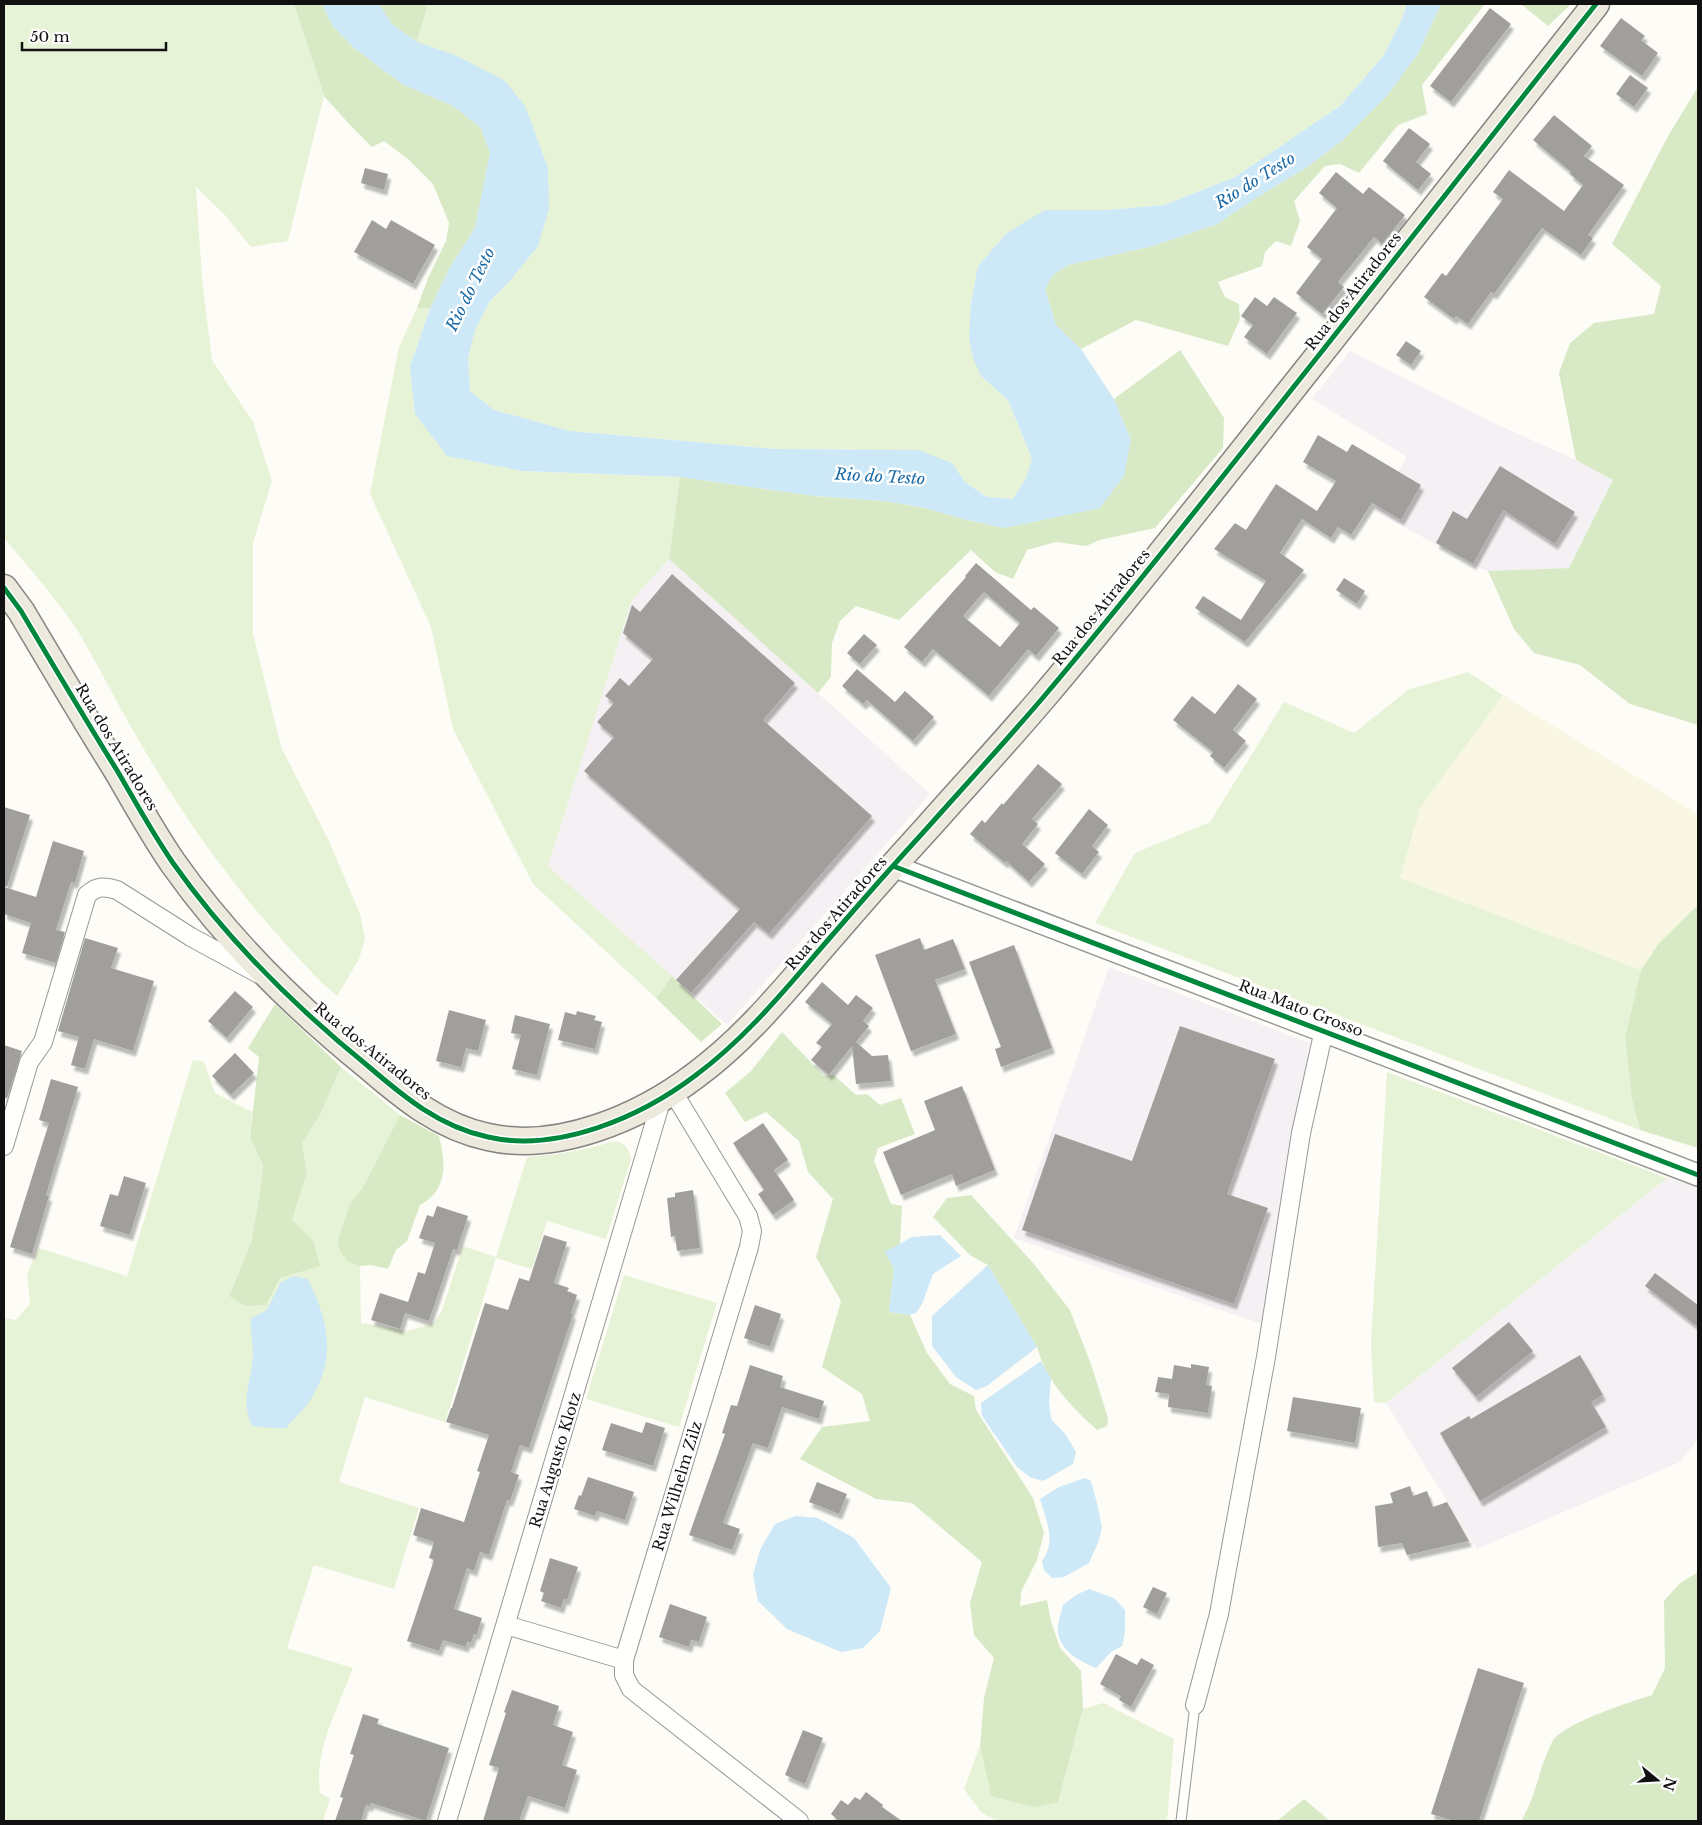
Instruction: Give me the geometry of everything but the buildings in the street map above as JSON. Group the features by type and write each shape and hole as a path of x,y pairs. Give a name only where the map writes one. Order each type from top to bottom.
{"main road":[{"name":"Rua dos Atiradores","path":"4,588 21,611 172,860 237,944 270,980 345,1048 392,1087 438,1119 459,1129 494,1139 524,1140 556,1137 596,1129 631,1116 668,1095 722,1055 748,1031 1023,720 1129,594 1596,4"}],"street":[{"name":"Rua Mato Grosso","path":"893,866 1698,1175"},
{"path":"4,1146 29,1062 43,1042 87,895 94,888 105,886 117,890 191,937 270,980"},
{"path":"1195,1705 1219,1614 1266,1357 1301,1133 1324,1030"},
{"name":"Rua Augusto Klotz","path":"447,1821 668,1095"},
{"name":"Rua Wilhelm Zilz","path":"668,1095 748,1216 752,1231 749,1248 624,1660 624,1675 631,1689 799,1821"},
{"path":"506,1625 624,1660"}],"lane":[{"path":"1181,1821 1195,1705"}],"shaded area":[{"path":"1350,351 1494,423 1576,460 1613,480 1569,568 1488,571 1481,569 1375,511 1407,457 1312,399"},
{"path":"669,559 930,794 727,1025 548,866 632,600"},
{"path":"1503,695 1698,814 1698,905 1659,943 1641,970 1400,878 1420,808"},
{"path":"1109,967 1310,1043 1261,1324 1014,1238"},
{"path":"1667,1178 1698,1188 1698,1438 1680,1462 1477,1549 1386,1403"}],"green space":[{"path":"4,4 294,4 324,96 288,241 251,247 224,214 196,187 202,279 212,360 253,422 272,481 253,543 253,634 281,747 328,839 360,914 365,939 359,959 337,996 313,974 270,926 209,849 172,795 130,726 79,633 53,596 4,538"},
{"path":"294,4 322,4 332,25 354,48 402,84 453,106 481,128 490,153 475,228 450,267 430,309 417,308 428,278 446,241 449,223 433,184 409,160 384,141 372,147 324,96"},
{"path":"379,4 428,4 417,42 392,24"},
{"path":"428,4 1407,4 1402,19 1384,55 1340,106 1235,177 1164,205 1107,210 1007,233 978,266 971,303 981,376 1008,400 1032,459 1026,478 1013,499 988,497 965,482 952,463 854,449 775,449 570,431 494,410 470,391 468,358 475,330 490,301 508,283 417,42"},
{"path":"1441,4 1485,4 1422,85 1427,114 1398,125 1359,173 1340,164 1325,166 1294,201 1300,221 1291,246 1276,241 1265,252 1262,266 1218,282 1225,297 1239,304 1240,319 1228,346 1136,320 1081,349 1056,325 1045,289 1053,275 1068,265 1153,246 1217,224 1304,169 1342,141 1418,54"},
{"path":"1521,4 1571,4 1548,26"},
{"path":"1698,87 1698,725 1630,704 1580,665 1534,653 1514,629 1488,571 1569,568 1613,480 1576,460 1559,373 1570,343 1594,323 1654,314 1661,286 1612,244 1668,136"},
{"path":"417,308 430,309 410,366 447,456 522,471 680,477 669,559 632,600 548,866 672,976 656,998 533,884 453,729 431,627 370,494 399,347"},
{"path":"1180,350 1224,418 1223,448 1155,528 1100,540 1086,546 1056,542 1027,550 1013,579 995,572 971,550 899,620 856,606 840,621 832,643 831,677 818,693 669,559 680,477 815,496 885,501 925,508 1004,528 1046,519 1131,440 1114,399"},
{"path":"1468,672 1503,695 1420,808 1400,878 1641,970 1625,1037 1632,1099 1640,1130 1095,923 1135,853 1210,822 1284,702 1354,733 1408,690"},
{"path":"1698,905 1698,1148 1640,1130 1632,1099 1625,1037 1641,970 1659,943"},
{"path":"672,976 722,1024 701,1042 656,998"},
{"path":"275,1004 341,1067 320,1115 302,1143 307,1173 292,1220 313,1240 320,1266 280,1278 266,1305 245,1306 229,1296 251,1243 263,1166 250,1137 259,1057 248,1048"},
{"path":"782,1032 824,1076 834,1075 856,1095 867,1094 880,1105 901,1098 915,1134 878,1148 874,1161 891,1204 902,1206 900,1244 886,1252 894,1269 889,1312 910,1315 927,1353 950,1384 974,1396 976,1410 1033,1498 1044,1533 1037,1560 1021,1592 1020,1606 1047,1600 1051,1621 1060,1648 1081,1671 1083,1709 1058,1802 1034,1807 991,1796 980,1746 984,1698 994,1658 974,1635 970,1603 982,1562 912,1503 876,1499 800,1459 822,1427 870,1421 862,1394 822,1367 841,1301 816,1257 833,1199 808,1172 799,1141 766,1112 745,1122 725,1093 751,1071"},
{"path":"193,1060 204,1062 215,1093 252,1112 250,1137 263,1166 251,1243 229,1296 266,1305 280,1278 313,1240 292,1220 307,1173 302,1143 320,1115 341,1067 400,1115 362,1189 350,1203 338,1239 348,1262 360,1266 361,1323 408,1331 434,1323 442,1310 463,1246 496,1257 527,1157 573,1151 616,1142 626,1146 631,1159 606,1239 547,1221 532,1269 496,1258 445,1422 365,1397 339,1482 419,1508 394,1589 314,1565 287,1648 353,1668 334,1714 324,1745 319,1777 320,1793 330,1799 323,1821 4,1821 4,1318 16,1320 30,1304 27,1274 39,1248 127,1276"},
{"path":"1387,1072 1667,1178 1386,1403 1374,1402 1371,1343"},
{"path":"400,1115 439,1136 443,1156 443,1175 436,1192 420,1205 407,1241 396,1250 388,1269 371,1265 360,1266 348,1262 340,1251 338,1239 350,1203 362,1189"},
{"path":"971,1195 1033,1263 1070,1310 1092,1367 1108,1418 1107,1426 1097,1430 1061,1393 1047,1372 1037,1347 988,1265 971,1256 933,1217 947,1198"},
{"path":"624,1275 717,1303 679,1427 586,1399"},
{"path":"1698,1572 1698,1821 1521,1821 1552,1742 1559,1735 1598,1714 1652,1695 1665,1668 1664,1601 1679,1584"},
{"path":"1103,1703 1174,1739 1167,1821 997,1821 981,1812 964,1789 980,1746 991,1796 1058,1802 1083,1709"},
{"path":"1304,1799 1330,1821 1277,1821"}],"water":[{"name":"Rio do Testo","path":"322,4 379,4 392,24 417,42 455,55 504,80 525,106 548,168 549,209 538,246 508,283 490,301 475,330 468,358 470,391 494,410 570,431 775,449 918,450 952,463 965,482 987,497 1013,499 1026,478 1032,459 1008,400 981,376 973,358 969,338 971,303 978,266 1007,233 1045,210 1107,210 1164,205 1235,177 1340,106 1384,55 1402,19 1407,4 1441,4 1418,54 1386,97 1342,141 1304,169 1217,224 1153,246 1068,265 1053,275 1045,289 1056,325 1081,349 1114,399 1131,440 1124,476 1100,508 1004,528 925,508 885,501 815,496 680,477 522,471 447,456 415,414 410,366 430,309 450,267 475,228 490,153 481,128 453,106 402,84 354,48 332,25"},
{"path":"940,1235 961,1256 933,1274 922,1304 916,1313 910,1315 889,1312 894,1269 885,1252 912,1237"},
{"path":"988,1265 1037,1347 987,1386 976,1390 956,1377 932,1346 932,1316"},
{"path":"293,1276 308,1279 321,1309 327,1339 324,1368 311,1399 286,1428 252,1426 247,1408 247,1392 253,1357 251,1318 267,1310 280,1283"},
{"path":"1041,1361 1051,1379 1049,1402 1051,1419 1066,1435 1076,1452 1073,1464 1043,1481 1030,1477 1017,1467 982,1416 981,1403"},
{"path":"1085,1478 1091,1481 1102,1528 1098,1543 1089,1563 1064,1577 1052,1578 1044,1570 1042,1561 1050,1539 1040,1499 1059,1487"},
{"path":"796,1516 818,1518 854,1538 891,1588 880,1631 863,1648 841,1652 787,1629 758,1601 753,1575 760,1550 775,1524"},
{"path":"1089,1589 1114,1598 1125,1610 1125,1632 1122,1646 1111,1652 1096,1668 1072,1655 1063,1645 1058,1632 1063,1605 1076,1595"}],"cycle path":[{"path":"4,588 21,611 173,863 194,892 239,946 314,1020 409,1099 454,1126 488,1137 515,1141 542,1140 598,1128 650,1105 696,1075 734,1043 786,989 1081,652 1218,483 1596,4"},
{"path":"893,866 1698,1175"}]}
